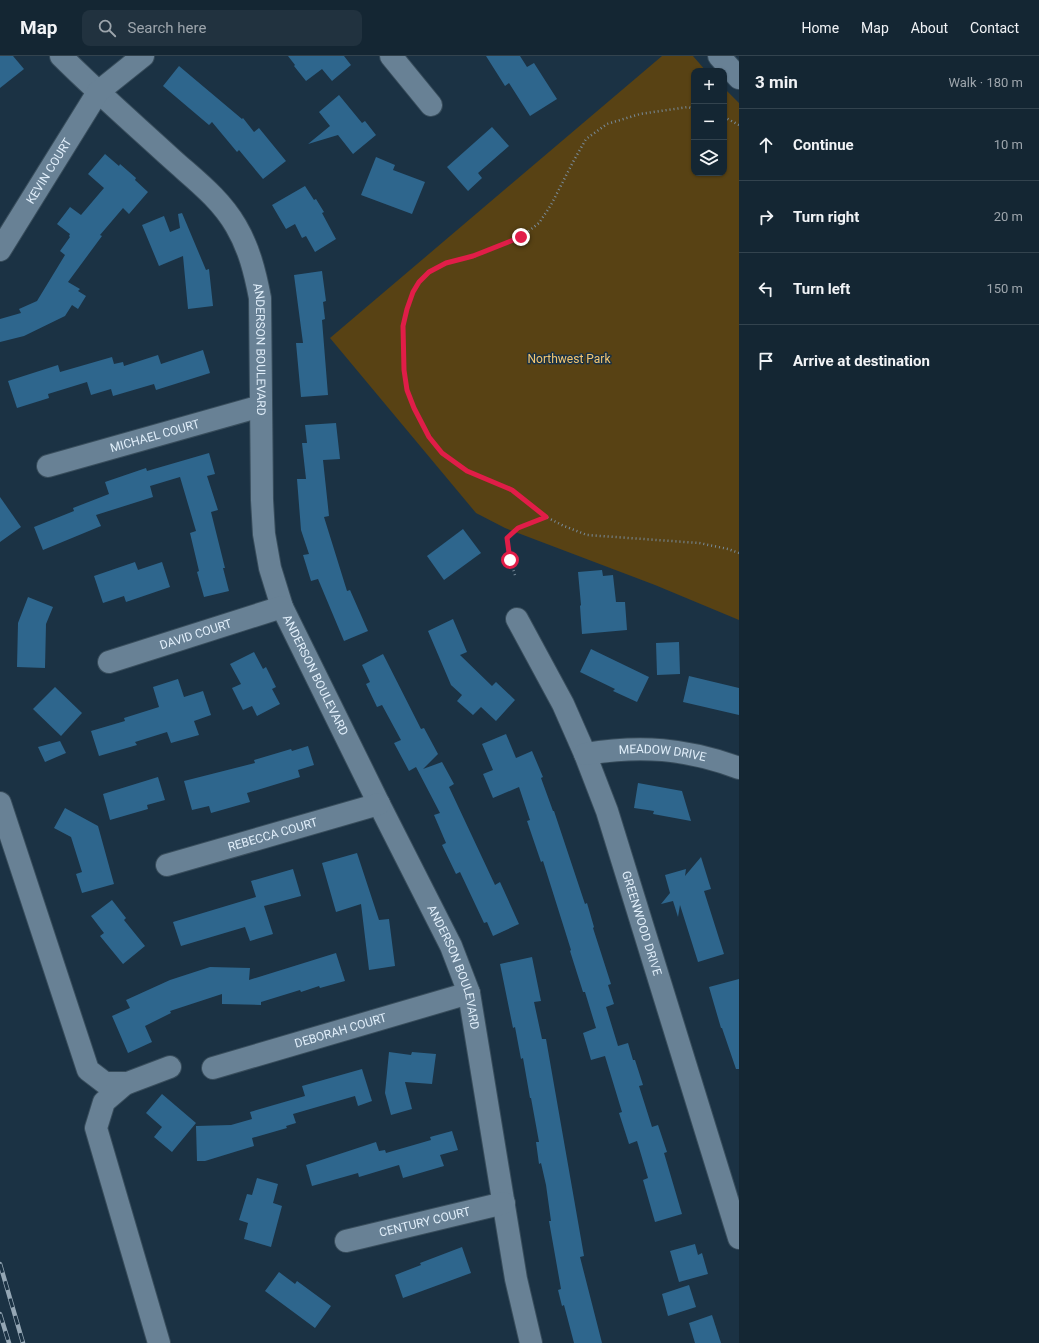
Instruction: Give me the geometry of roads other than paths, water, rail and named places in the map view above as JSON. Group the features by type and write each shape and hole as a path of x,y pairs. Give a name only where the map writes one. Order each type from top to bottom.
{"street":[{"name":"ANDERSON BOULEVARD","path":"61,56 98,92 218,200 235,224 247,248 256,274 260,298 262,500 264,534 270,568 282,607 451,946 469,993 516,1279 530,1343"},
{"name":"KEVIN COURT","path":"0,250 98,92 143,56"},
{"path":"391,56 431,105"},
{"path":"719,56 739,78"},
{"name":"MICHAEL COURT","path":"48,466 261,406"},
{"name":"DAVID COURT","path":"109,662 282,607"},
{"name":"GREENWOOD DRIVE","path":"516,619 563,704 585,754 607,811 738,1233"},
{"name":"MEADOW DRIVE","path":"585,754 614,749 647,749 684,752 721,761 739,768"},
{"path":"0,803 88,1070 105,1083 128,1083"},
{"name":"REBECCA COURT","path":"167,865 379,804"},
{"name":"DEBORAH COURT","path":"213,1068 469,993"},
{"path":"159,1343 96,1128 104,1102 125,1084 170,1067"},
{"name":"CENTURY COURT","path":"346,1241 504,1203"}],"railway":[{"path":"0,1264 23,1343"},
{"path":"0,1314 9,1343"}],"park label":[{"name":"Northwest Park","path":"569,359"}]}
